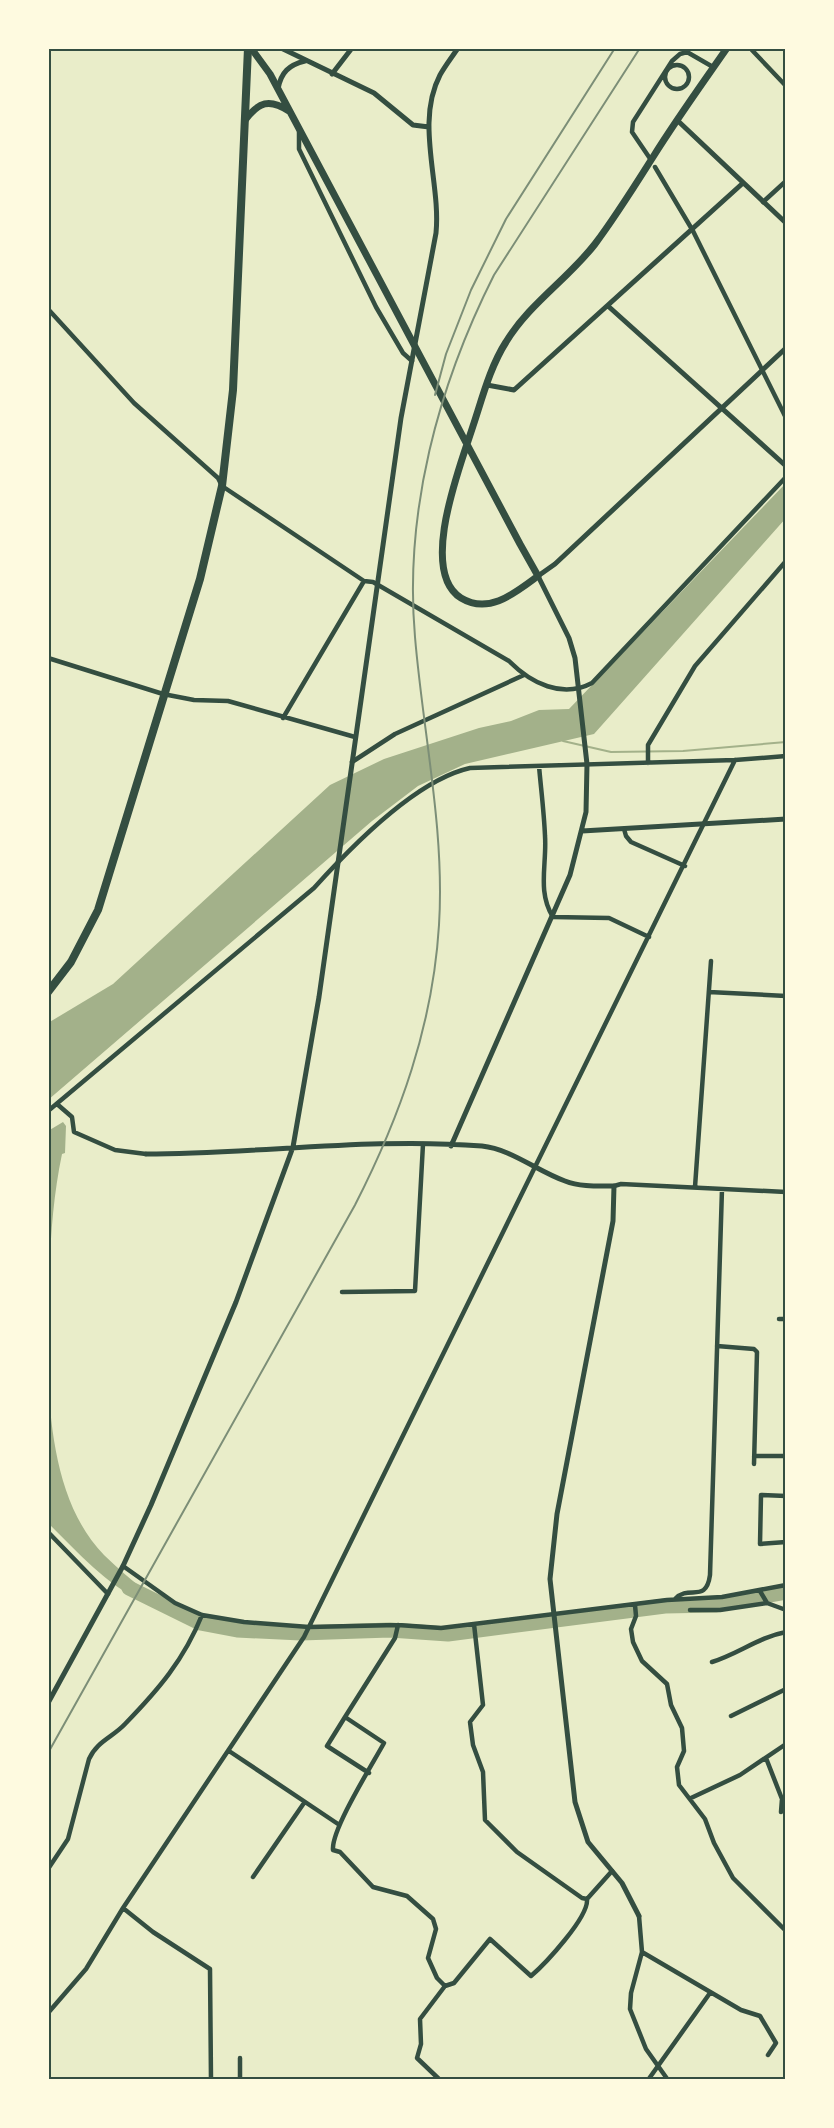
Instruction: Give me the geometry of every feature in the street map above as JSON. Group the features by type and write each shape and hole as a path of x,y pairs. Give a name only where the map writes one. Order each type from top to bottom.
{"highway":[{"path":"48,992 72,962 98,910 200,579 222,486 233,390 250,48"}],"main road":[{"path":"250,48 270,74 291,112 395,312 520,544 538,576 502,599 476,605 454,593 443,570 445,524 449,499 487,386 505,342 526,316 588,252 615,218 677,120 727,48"},
{"path":"245,120 257,105 264,103 278,103 291,112"}],"street":[{"path":"281,48 374,93 413,125 429,127"},
{"path":"332,74 352,48"},
{"path":"48,1703 122,1569 236,1302 293,1147 302,1108 401,418 439,214 429,127 432,99 439,76 458,48"},
{"path":"750,48 786,86"},
{"path":"651,160 632,132 633,122 666,70 676,57 687,52 713,67"},
{"path":"278,90 284,72 305,60"},
{"path":"675,64 684,67 689,72 688,82 681,89 671,88 665,80 666,70 675,64"},
{"path":"677,120 786,223"},
{"path":"298,126 299,149 380,314 403,353 412,361"},
{"path":"655,167 693,231 786,418"},
{"path":"764,202 786,181"},
{"path":"487,386 514,390 693,231 743,183"},
{"path":"608,306 786,466"},
{"path":"48,309 134,403 218,478 222,486 364,581 378,586 509,661 524,675 556,689 578,694"},
{"path":"451,1146 553,917 570,875 582,831 587,764 575,658 569,638 538,576 555,564 786,348"},
{"path":"578,694 592,683 786,477"},
{"path":"648,762 648,745 706,650 786,561"},
{"path":"282,718 364,581"},
{"path":"48,658 163,694 194,700 228,701 356,737"},
{"path":"351,765 395,734 524,675"},
{"path":"48,1111 314,888 338,862 418,790 456,771 786,756"},
{"path":"48,2013 86,1969 123,1908 304,1637 685,866 735,760"},
{"path":"538,766 546,837 543,879 545,905 553,917"},
{"path":"582,831 786,819"},
{"path":"624,829 626,836 632,842 685,866"},
{"path":"553,917 609,918 649,937"},
{"path":"695,1187 711,961"},
{"path":"709,993 786,996"},
{"path":"57,1104 72,1117 74,1132 115,1150 146,1154 423,1144 496,1148 576,1185 695,1187 786,1192"},
{"path":"342,1292 415,1291 423,1144"},
{"path":"614,1186 613,1221 554,1536 550,1580 575,1802 588,1842 631,1897 639,1916 642,1952 631,1993 630,2009 638,2033 669,2080"},
{"path":"675,1599 679,1595 704,1591 708,1586 722,1189"},
{"path":"779,1319 786,1319"},
{"path":"717,1346 754,1349 757,1352 754,1464"},
{"path":"754,1456 786,1456"},
{"path":"786,1496 761,1495 760,1544 786,1542"},
{"path":"48,1532 109,1593"},
{"path":"122,1569 175,1603 202,1616 308,1628 441,1628 635,1607 675,1599 760,1593 786,1585"},
{"path":"760,1593 766,1602"},
{"path":"690,1610 720,1610 766,1602 786,1610"},
{"path":"635,1607 636,1616 631,1629 633,1641 642,1661 667,1684 671,1705 682,1728 684,1751 676,1775 679,1785 705,1819 714,1843 733,1878 786,1930"},
{"path":"48,1869 68,1839 89,1759 95,1747 120,1729 147,1697 168,1679 202,1616"},
{"path":"440,2080 417,2058 421,2044 420,2019 445,1986 454,1983 490,1939 531,1976 550,1960 559,1944 577,1925 588,1906 587,1899 517,1852 484,1820 483,1772 470,1733 470,1722 483,1705 474,1624"},
{"path":"369,1773 327,1746 397,1628"},
{"path":"712,1662 733,1655 764,1638 786,1632"},
{"path":"731,1716 786,1689"},
{"path":"345,1717 384,1743 338,1824 332,1841 333,1850 340,1852 373,1887 407,1896 433,1919 436,1929 428,1958 437,1978 445,1986"},
{"path":"691,1798 740,1775 786,1744"},
{"path":"229,1751 338,1824"},
{"path":"766,1758 782,1799 781,1812"},
{"path":"254,1877 304,1803"},
{"path":"587,1899 612,1871"},
{"path":"123,1908 153,1932 210,1970 212,2080"},
{"path":"642,1952 741,2010 760,2016 776,2043 768,2055"},
{"path":"648,2080 710,1993"},
{"path":"240,2058 240,2080"}],"shaded area":[{"path":"786,483 786,518 594,734 465,764 418,786 372,821 48,1100 48,1023 113,984 330,785 384,759 479,728 511,721 539,710 569,709"},
{"path":"63,1122 66,1126 65,1153 62,1154 58,1175 53,1219 48,1329 48,1131"},
{"path":"48,1372 51,1420 67,1493 77,1516 104,1555 146,1592 144,1602 117,1587 48,1523"}],"waterway":[{"path":"563,741 611,752 683,751 786,742"},
{"path":"129,1588 200,1623 237,1630 301,1633 390,1630 448,1634 665,1606 715,1605 786,1592"}],"railway":[{"path":"435,395 446,354 471,290 506,219 615,48"},
{"path":"48,1753 355,1205 386,1138 412,1070 430,999 436,962 440,889 436,817 415,637 413,590 420,497 429,451 456,361 494,275 640,48"}]}
